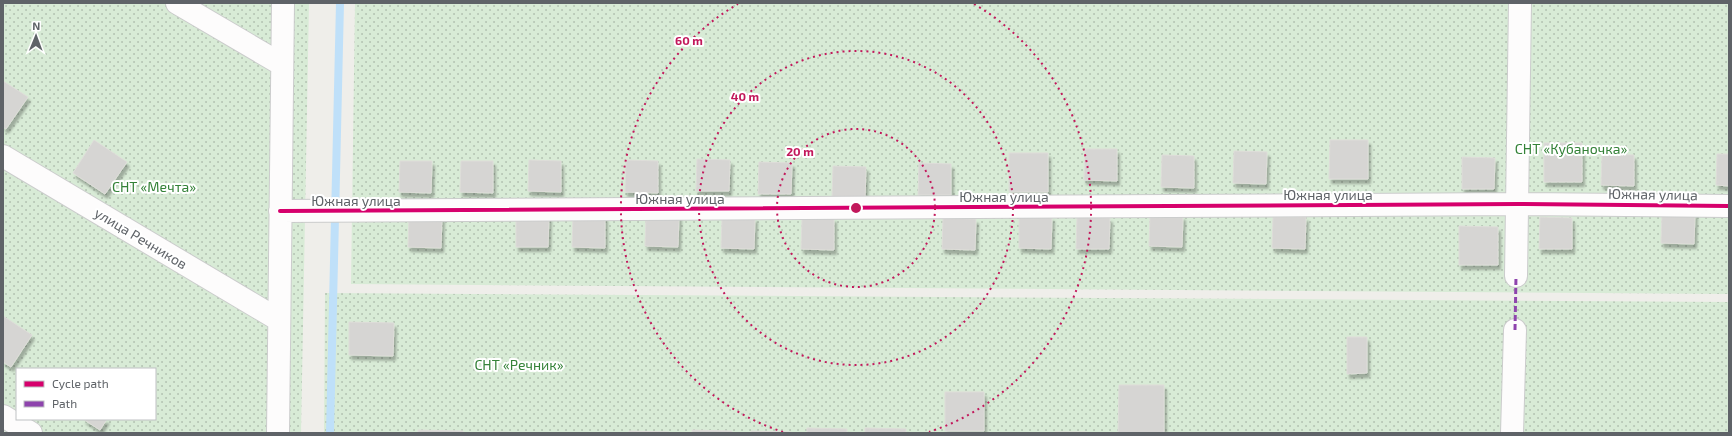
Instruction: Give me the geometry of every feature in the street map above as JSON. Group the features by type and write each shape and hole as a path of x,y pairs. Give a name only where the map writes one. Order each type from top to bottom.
{"street":[{"path":"177,3 281,64"},
{"path":"278,433 281,64 283,3"},
{"path":"1516,276 1520,3"},
{"name":"улица Речников","path":"3,156 280,320"},
{"name":"Южная улица","path":"280,212 1518,204 1729,206"},
{"path":"1512,433 1515,330"},
{"path":"3,416 31,433"}],"green space":[{"name":"СНТ «Мечта»","path":"3,3 309,3 301,433 3,433"},
{"name":"СНТ «Кубаночка»","path":"355,3 1729,3 1729,294 351,284"},
{"name":"СНТ «Речник»","path":"325,293 1729,302 1729,433 324,433"}],"building":[{"path":"3,81 28,97 6,129 3,127"},
{"path":"94,140 127,162 105,194 73,173"},
{"path":"1330,140 1368,140 1368,179 1329,179"},
{"path":"1544,143 1582,143 1582,182 1544,182"},
{"path":"1085,149 1117,149 1117,181 1084,180"},
{"path":"1234,151 1267,152 1266,184 1233,183"},
{"path":"1009,153 1048,153 1048,192 1009,192"},
{"path":"1602,154 1634,155 1634,186 1601,185"},
{"path":"1717,154 1729,154 1729,186 1716,185"},
{"path":"1162,155 1194,156 1194,188 1161,187"},
{"path":"1462,157 1495,158 1494,189 1462,189"},
{"path":"697,159 730,160 729,191 696,191"},
{"path":"529,160 561,161 561,192 528,191"},
{"path":"626,160 658,161 658,193 625,192"},
{"path":"400,161 432,161 431,193 399,192"},
{"path":"461,161 493,161 493,193 460,192"},
{"path":"759,162 792,163 791,194 758,194"},
{"path":"919,163 951,164 951,195 918,195"},
{"path":"833,166 866,167 865,199 832,198"},
{"path":"1662,212 1695,213 1694,244 1661,243"},
{"path":"516,215 549,216 548,247 516,247"},
{"path":"573,215 605,216 605,248 572,247"},
{"path":"646,215 679,215 678,247 645,246"},
{"path":"1150,215 1183,216 1182,247 1149,246"},
{"path":"409,216 442,216 441,248 408,247"},
{"path":"722,217 755,218 754,249 721,248"},
{"path":"1019,217 1052,217 1051,249 1019,248"},
{"path":"1077,217 1110,218 1109,249 1076,249"},
{"path":"1273,217 1306,217 1305,249 1272,248"},
{"path":"1540,217 1572,218 1572,249 1539,249"},
{"path":"802,218 834,218 834,250 801,249"},
{"path":"943,218 976,219 975,250 942,249"},
{"path":"1459,226 1498,227 1498,265 1459,265"},
{"path":"3,316 32,335 11,367 3,362"},
{"path":"349,322 394,323 393,356 349,355"},
{"path":"1347,337 1367,337 1367,373 1347,374"},
{"path":"1119,385 1164,385 1164,433 1118,433"},
{"path":"945,392 984,392 984,431 945,431"},
{"path":"85,420 106,420 100,430"},
{"path":"807,428 847,429 847,433 807,433"},
{"path":"865,428 906,429 906,433 865,433"},
{"path":"418,430 463,431 463,433 418,433"},
{"path":"692,430 732,431 732,433 692,433"},
{"path":"629,431 669,432 669,433 629,433"},
{"path":"751,431 791,432 791,433 751,433"},
{"path":"493,432 538,433 493,433"},
{"path":"1087,432 1087,433 1055,433"}],"waterway":[{"path":"330,433 340,3"}],"marked path":[{"path":"1515,330 1516,276"}],"cycle path":[{"path":"280,211 1518,204 1729,206"}]}
